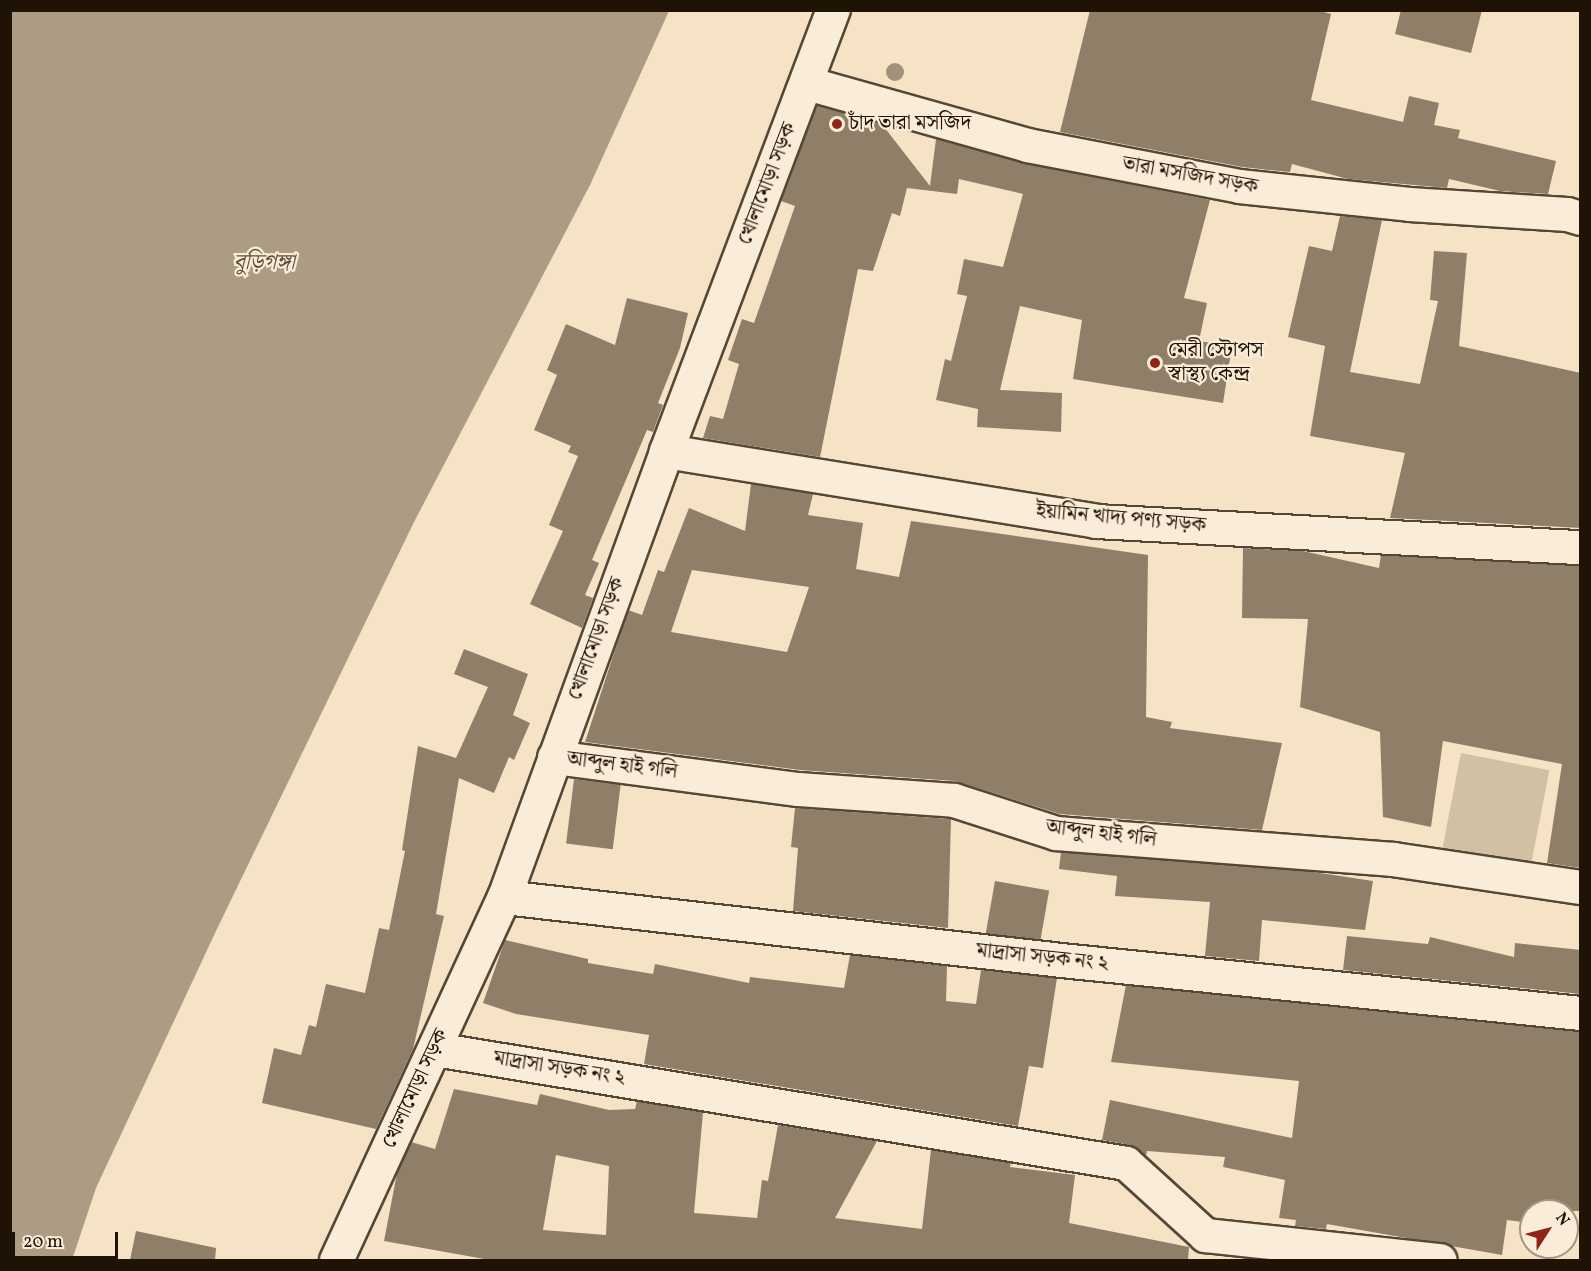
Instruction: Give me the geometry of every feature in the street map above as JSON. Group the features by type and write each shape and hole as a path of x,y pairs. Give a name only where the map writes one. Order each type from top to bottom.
{"street":[{"name":"খোলামোড়া সড়ক","path":"346,1259 435,1049 504,897 666,451 833,10"},
{"name":"তারা মসজিদ সড়ক","path":"807,83 1027,145 1239,186 1409,204 1567,214 1581,218"},
{"name":"ইয়ামিন খাদ্য পণ্য সড়ক","path":"666,451 1096,521 1581,547"},
{"name":"আব্দুল হাই গলি","path":"554,757 798,789 954,800 1056,833 1393,859 1581,887"},
{"name":"মাদ্রাসা সড়ক নং ২","path":"504,897 1061,960 1581,1013"},
{"name":"মাদ্রাসা সড়ক নং ২","path":"435,1049 1126,1163 1205,1235 1440,1260"}],"shaded area":[{"path":"1461,753 1549,770 1529,876 1440,859"}],"water":[{"name":"বুড়িগঙ্গা","path":"10,11 669,11 590,185 413,524 216,931 96,1188 72,1260 10,1260"}],"building":[{"path":"1090,10 1317,10 1331,14 1311,100 1403,122 1409,96 1439,103 1434,125 1460,130 1458,138 1556,161 1548,194 1500,191 1449,179 1447,188 1348,179 1292,164 1290,172 1242,167 1060,132"},
{"path":"1401,10 1482,10 1471,53 1395,34"},
{"path":"817,105 881,123 930,186 936,139 1023,163 1210,200 1184,298 1207,303 1199,341 1232,346 1223,403 1073,379 1082,320 1020,306 1000,390 1062,393 1061,432 977,427 978,409 936,400 945,359 951,361 967,296 957,294 964,259 1003,267 1023,194 959,179 957,194 907,188 900,216 892,213 873,271 858,269 820,457 703,438 710,416 723,419 739,364 728,360 742,319 754,323 795,206 781,201"},
{"path":"1340,216 1382,220 1350,372 1420,384 1438,301 1430,300 1434,251 1467,253 1459,346 1581,373 1581,528 1390,518 1405,453 1310,436 1325,346 1288,337 1309,246 1332,251"},
{"path":"627,298 688,313 680,348 658,403 663,405 653,432 647,430 592,560 599,563 585,595 593,598 582,628 530,604 563,531 549,525 578,456 568,452 571,446 534,430 557,375 547,370 566,324 615,345"},
{"path":"751,484 813,494 808,515 863,523 856,569 899,577 911,521 1148,555 1146,717 1172,722 1170,728 1282,743 1262,830 1060,814 955,781 800,770 585,742 628,610 642,615 658,570 664,572 689,508 745,531","holes":["692,570 809,587 787,652 671,632"]},
{"path":"1243,548 1303,551 1379,568 1381,555 1581,565 1581,868 1547,863 1562,764 1443,741 1431,827 1383,817 1380,732 1300,707 1308,619 1242,618"},
{"path":"464,649 528,674 513,715 530,723 514,760 509,757 494,793 459,778 436,914 444,916 413,1049 376,1129 262,1103 274,1048 301,1055 309,1025 316,1027 326,984 365,993 379,928 389,930 405,851 402,850 418,746 456,758 488,687 454,674"},
{"path":"574,779 621,785 613,849 566,844"},
{"path":"795,808 951,819 948,928 793,911 798,848 791,847"},
{"path":"1061,852 1307,871 1373,881 1365,930 1262,920 1259,961 1205,956 1210,902 1115,896 1117,876 1059,869"},
{"path":"995,881 1049,891 1040,943 986,933"},
{"path":"1347,936 1428,944 1430,937 1514,957 1515,943 1581,950 1581,994 1343,970"},
{"path":"505,940 588,959 588,963 653,974 655,964 749,983 750,977 844,988 850,955 947,966 946,1001 976,1004 981,970 1057,978 1043,1068 1029,1066 1018,1126 644,1064 649,1035 516,1014 483,1003"},
{"path":"1126,985 1581,1031 1581,1211 1579,1211 1579,1199 1519,1199 1519,1222 1507,1220 1502,1255 1327,1224 1326,1229 1295,1226 1296,1220 1279,1218 1285,1180 1223,1167 1225,1157 1147,1151 1146,1156 1130,1145 1102,1140 1110,1100 1292,1138 1299,1081 1111,1062"},
{"path":"454,1089 537,1105 540,1094 609,1110 635,1109 637,1101 703,1112 694,1213 757,1218 762,1180 768,1181 778,1125 877,1141 835,1218 922,1229 931,1150 1011,1163 1010,1167 1075,1175 1069,1223 1189,1247 1188,1260 490,1260 384,1241 397,1173 411,1142 435,1149","holes":["556,1155 609,1166 606,1235 543,1230"]},
{"path":"136,1231 216,1248 215,1260 130,1260"}],"place":[{"name":"চাঁদ তারা মসজিদ","path":"837,124"},
{"name":"মেরী স্টোপস স্বাস্থ্য কেন্দ্র","path":"1155,363"}]}
